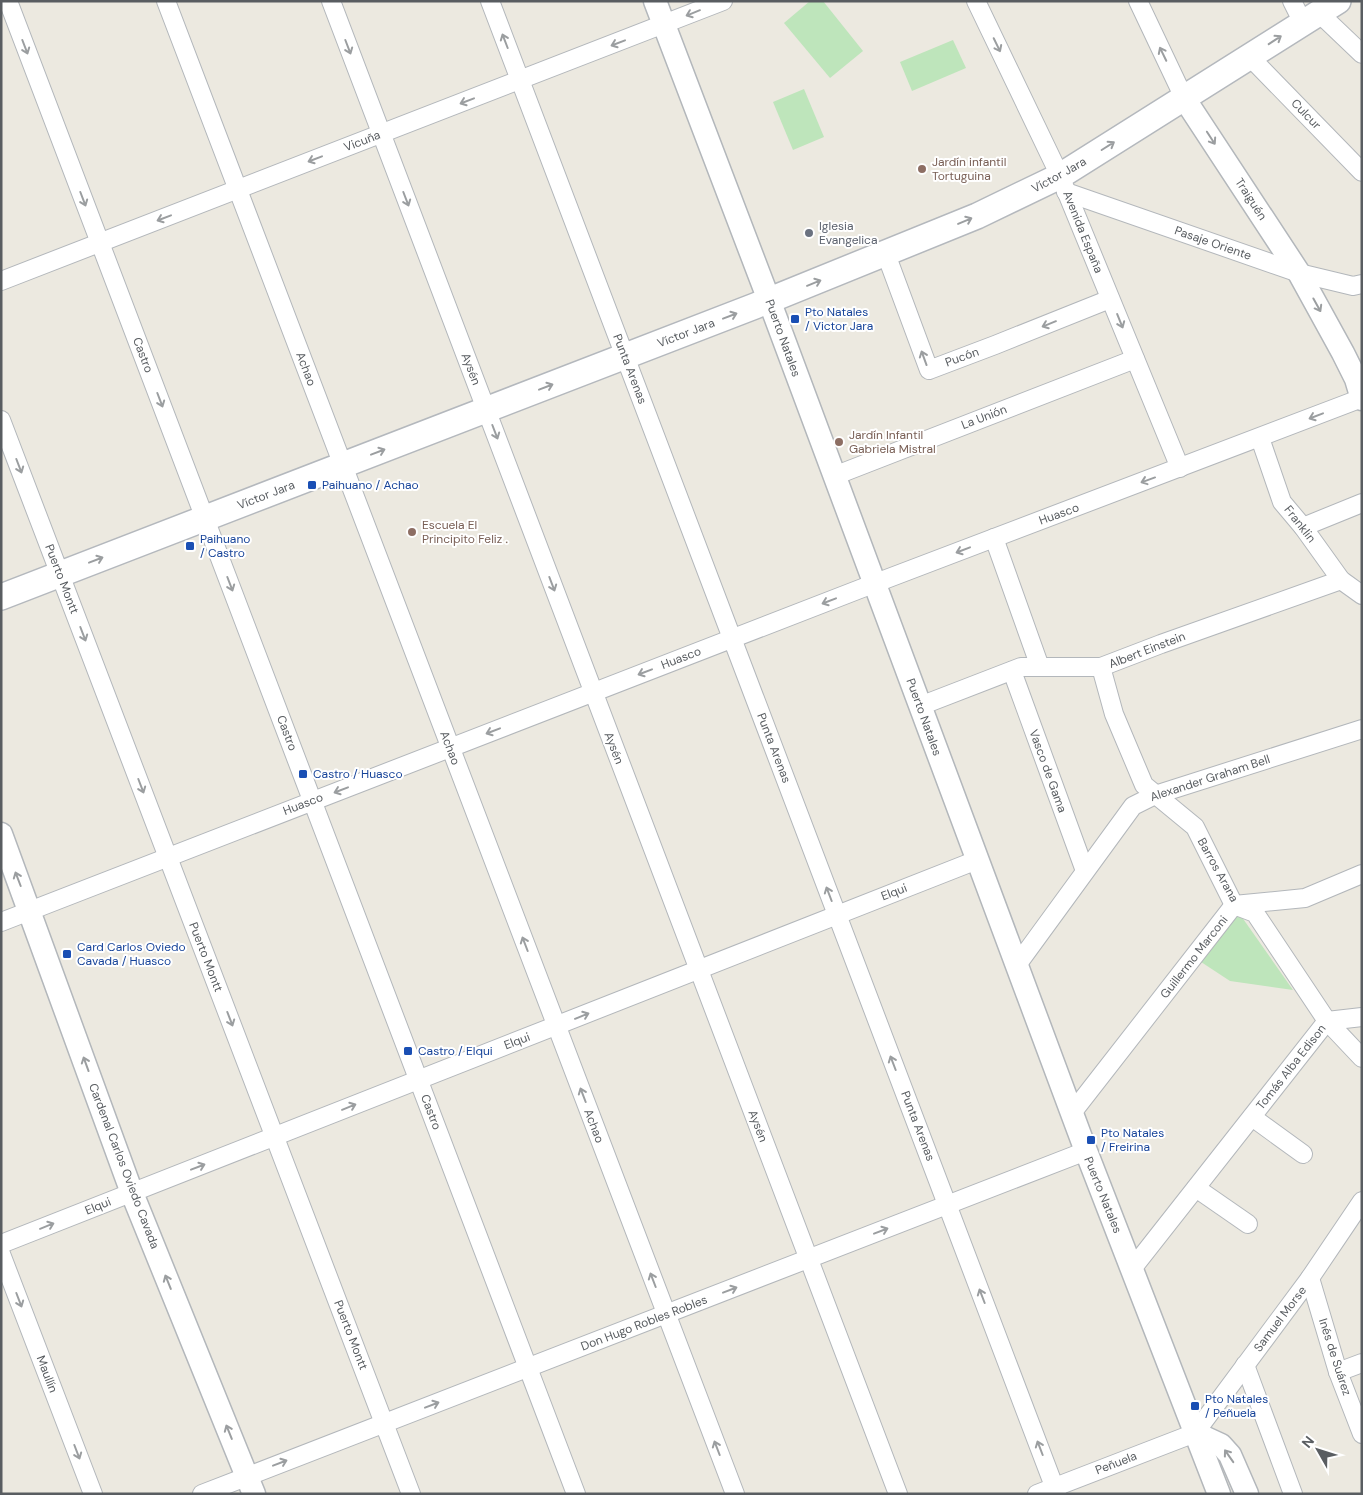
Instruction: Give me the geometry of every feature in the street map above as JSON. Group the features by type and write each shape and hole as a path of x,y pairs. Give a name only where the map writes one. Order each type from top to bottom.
{"main road":[{"name":"Víctor Jara","path":"1,597 769,300 977,216 1063,184 1184,98 1250,57 1313,10"}],"street":[{"name":"Castro","path":"8,1 576,1494"},
{"name":"Achao","path":"166,1 735,1494"},
{"name":"Aysén","path":"331,1 898,1494"},
{"name":"Punta Arenas","path":"490,1 1056,1490"},
{"name":"Puerto Natales","path":"655,1 769,300 1086,1152 1219,1494"},
{"name":"Vicuña","path":"1,280 723,1"},
{"name":"Avenida España","path":"976,1 1063,184 1180,468"},
{"name":"Traiguén","path":"1138,1 1184,98 1299,273 1352,370 1362,399"},
{"path":"1313,10 1362,54"},
{"name":"Culcur","path":"1250,57 1362,172"},
{"name":"Pasaje Oriente","path":"1063,184 1299,273 1353,286 1362,284"},
{"name":"Pucón","path":"886,254 929,370 1110,299"},
{"name":"La Unión","path":"834,476 1135,359"},
{"name":"Huasco","path":"1,922 732,638 1362,399"},
{"name":"Puerto Montt","path":"1,420 411,1494"},
{"name":"Franklin","path":"1260,438 1282,502 1303,527 1341,580 1361,594"},
{"path":"1303,527 1362,503"},
{"path":"994,538 1040,667"},
{"name":"Albert Einstein","path":"920,706 1022,667 1101,668 1160,644 1341,580"},
{"name":"Barros Arana","path":"1101,668 1114,714 1144,785 1195,827 1234,904 1255,913 1327,1022 1362,1058"},
{"name":"Vasco de Gama","path":"1012,671 1085,871"},
{"name":"Alexander Graham Bell","path":"1017,965 1133,806 1154,795 1362,730"},
{"name":"Cardenal Carlos Oviedo Cavada","path":"1,834 132,1193 251,1485"},
{"name":"Elqui","path":"1,1244 977,860"},
{"name":"Guillermo Marconi","path":"1072,1113 1234,904 1305,898 1362,874"},
{"name":"Tomás Alba Edison","path":"1132,1269 1327,1022 1362,1016"},
{"name":"Tomás Alba Edison","path":"1252,1117 1303,1154"},
{"name":"Don Hugo Robles Robles","path":"202,1494 251,1485 384,1423 1086,1152"},
{"path":"1196,1188 1248,1224"},
{"name":"Samuel Morse","path":"1194,1433 1310,1278 1362,1201"},
{"name":"Maullín","path":"1,1254 93,1494"},
{"name":"Inés de Suárez","path":"1310,1278 1338,1372 1362,1434"},
{"path":"1338,1372 1362,1363"},
{"path":"1246,1365 1293,1494"},
{"path":"1194,1433 1220,1445 1230,1455 1247,1494"},
{"name":"Peñuela","path":"1037,1494 1056,1490 1194,1433"}],"green space":[{"path":"810,1 823,1 863,51 830,78 784,23"},
{"path":"953,40 966,68 912,91 900,62"},
{"path":"804,89 824,137 793,150 773,102"},
{"path":"1239,913 1293,990 1230,981 1198,960"}],"place":[{"name":"Jardín infantil Tortuguina","path":"922,169"},
{"name":"Iglesia Evangelica","path":"809,233"},
{"name":"Pto Natales / Victor Jara","path":"795,319"},
{"name":"Jardín Infantil Gabriela Mistral","path":"839,442"},
{"name":"Paihuano / Achao","path":"312,485"},
{"name":"Escuela El Principito Feliz .","path":"412,532"},
{"name":"Paihuano / Castro","path":"190,546"},
{"name":"Castro / Huasco","path":"303,774"},
{"name":"Card Carlos Oviedo Cavada / Huasco","path":"67,954"},
{"name":"Castro / Elqui","path":"408,1051"},
{"name":"Pto Natales / Freirina","path":"1091,1140"},
{"name":"Pto Natales / Peñuela","path":"1195,1406"}]}
